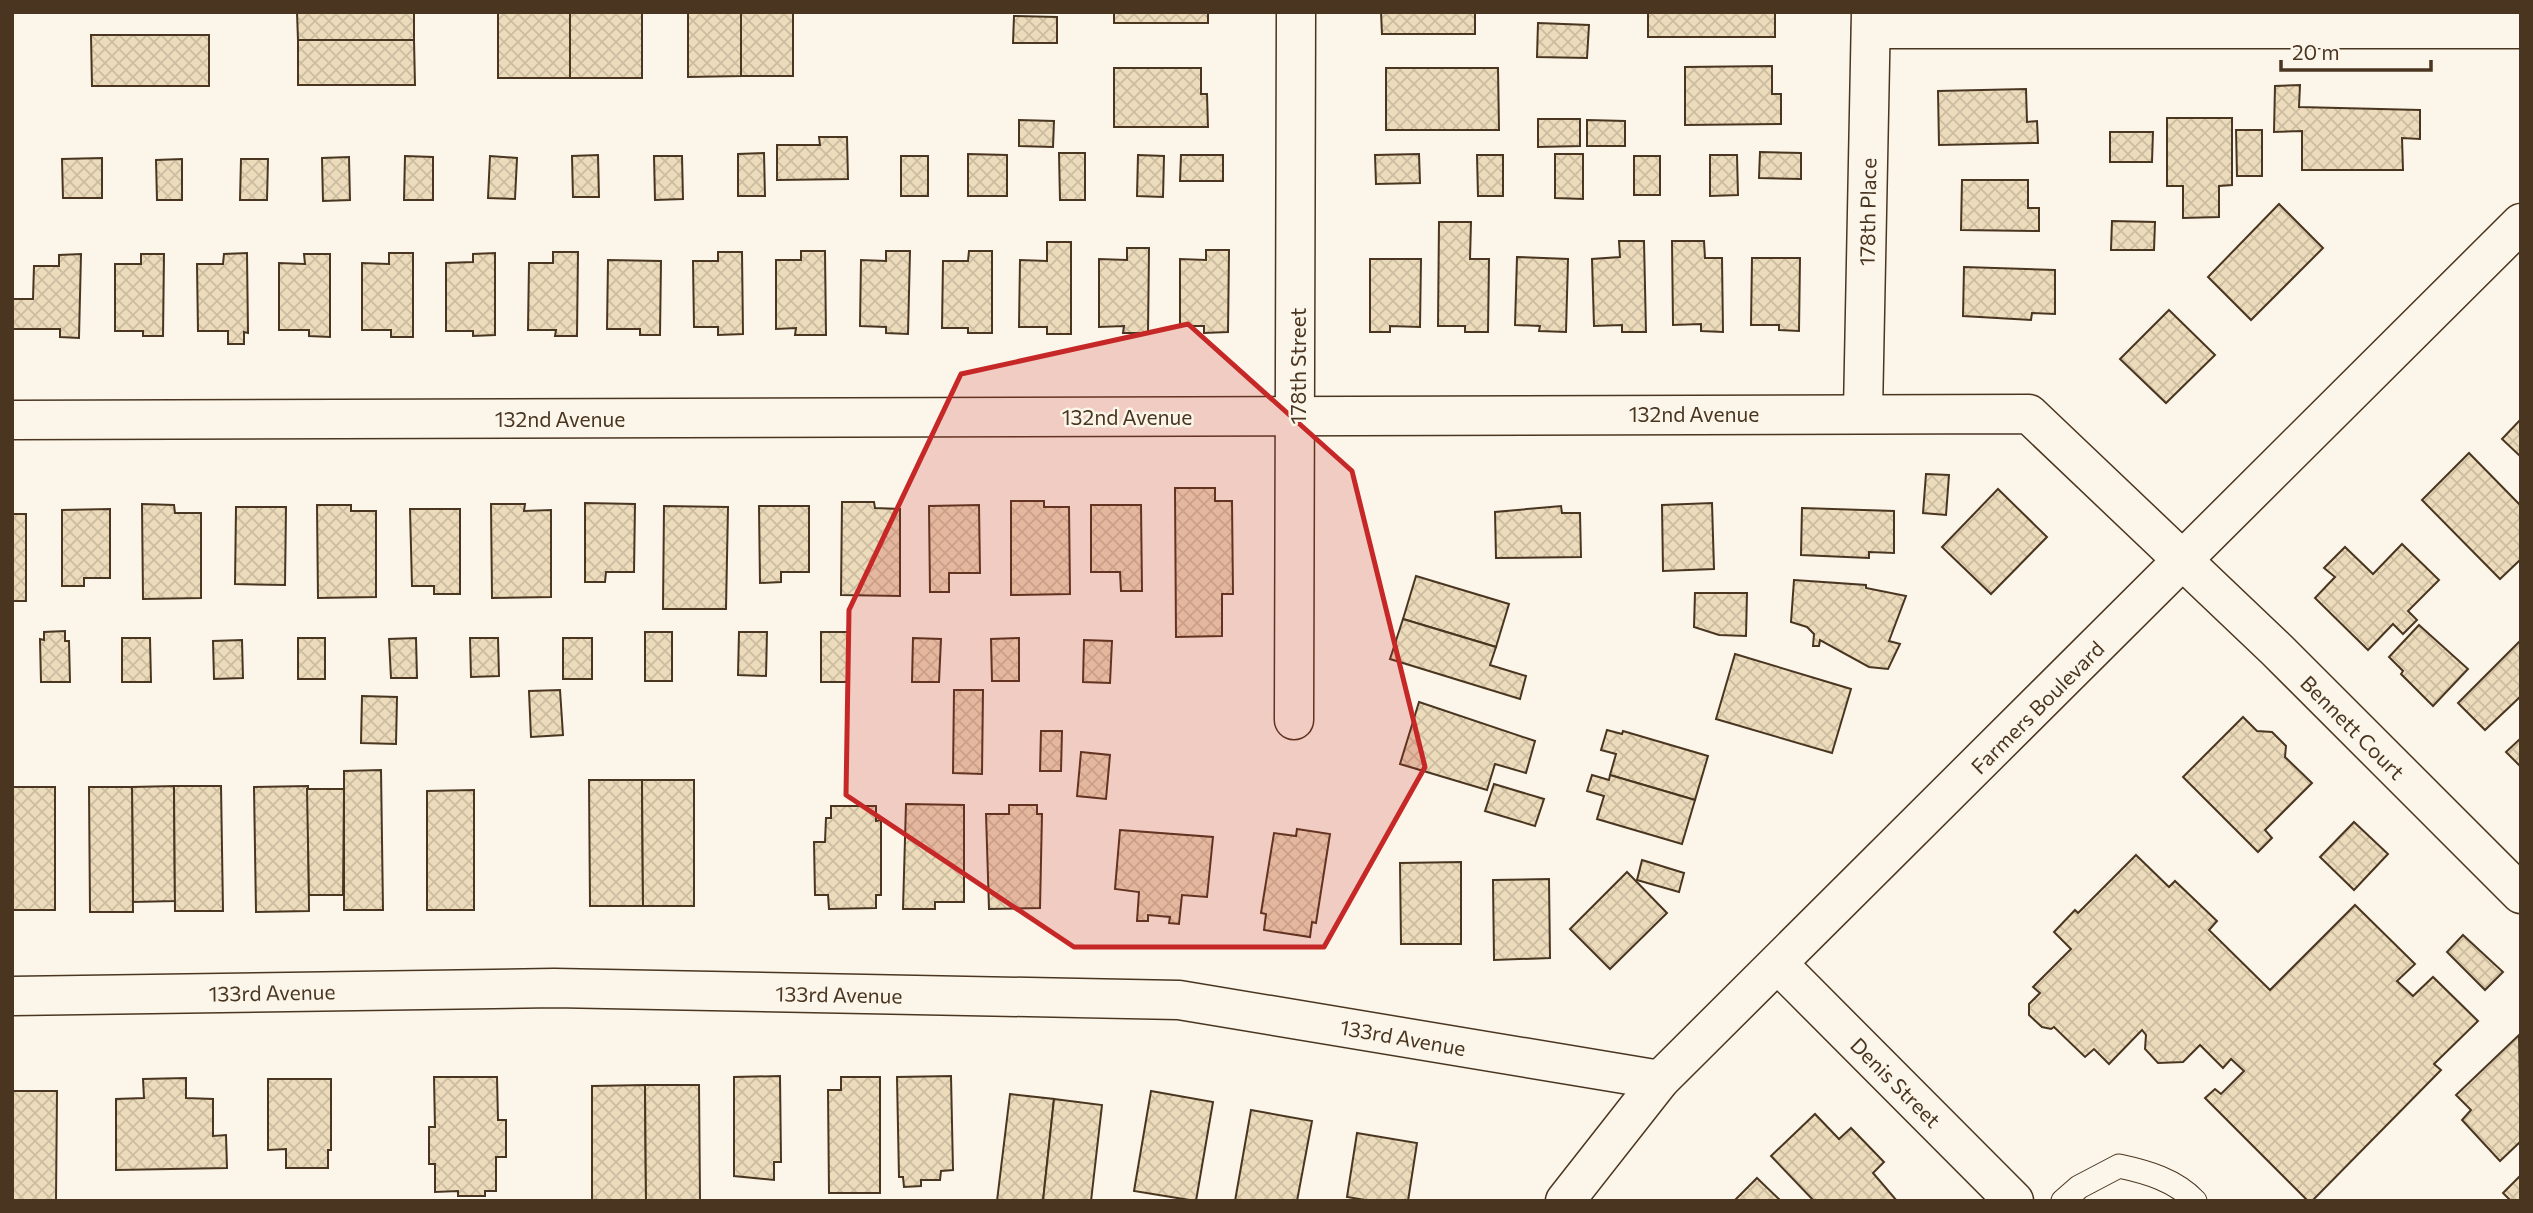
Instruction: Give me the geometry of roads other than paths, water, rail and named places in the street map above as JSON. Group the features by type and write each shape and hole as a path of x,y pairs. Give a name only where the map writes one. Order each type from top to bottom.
{"street":[{"name":"178th Street","path":"1294,720 1297,415 1296,12"},
{"path":"1871,21 2521,29"},
{"name":"178th Place","path":"1863,412 1871,21"},
{"name":"Farmers Boulevard","path":"1565,1201 1660,1080 2521,223"},
{"name":"132nd Avenue","path":"12,421 1863,412 2029,414 2184,560"},
{"name":"Bennett Court","path":"2184,560 2521,894"},
{"name":"Denis Street","path":"1778,964 2014,1201"},
{"name":"133rd Avenue","path":"12,996 554,989 1179,1000 1660,1080"}],"lane":[{"path":"2063,1201 2079,1187 2119,1166 2152,1173 2187,1193 2195,1201"}]}
